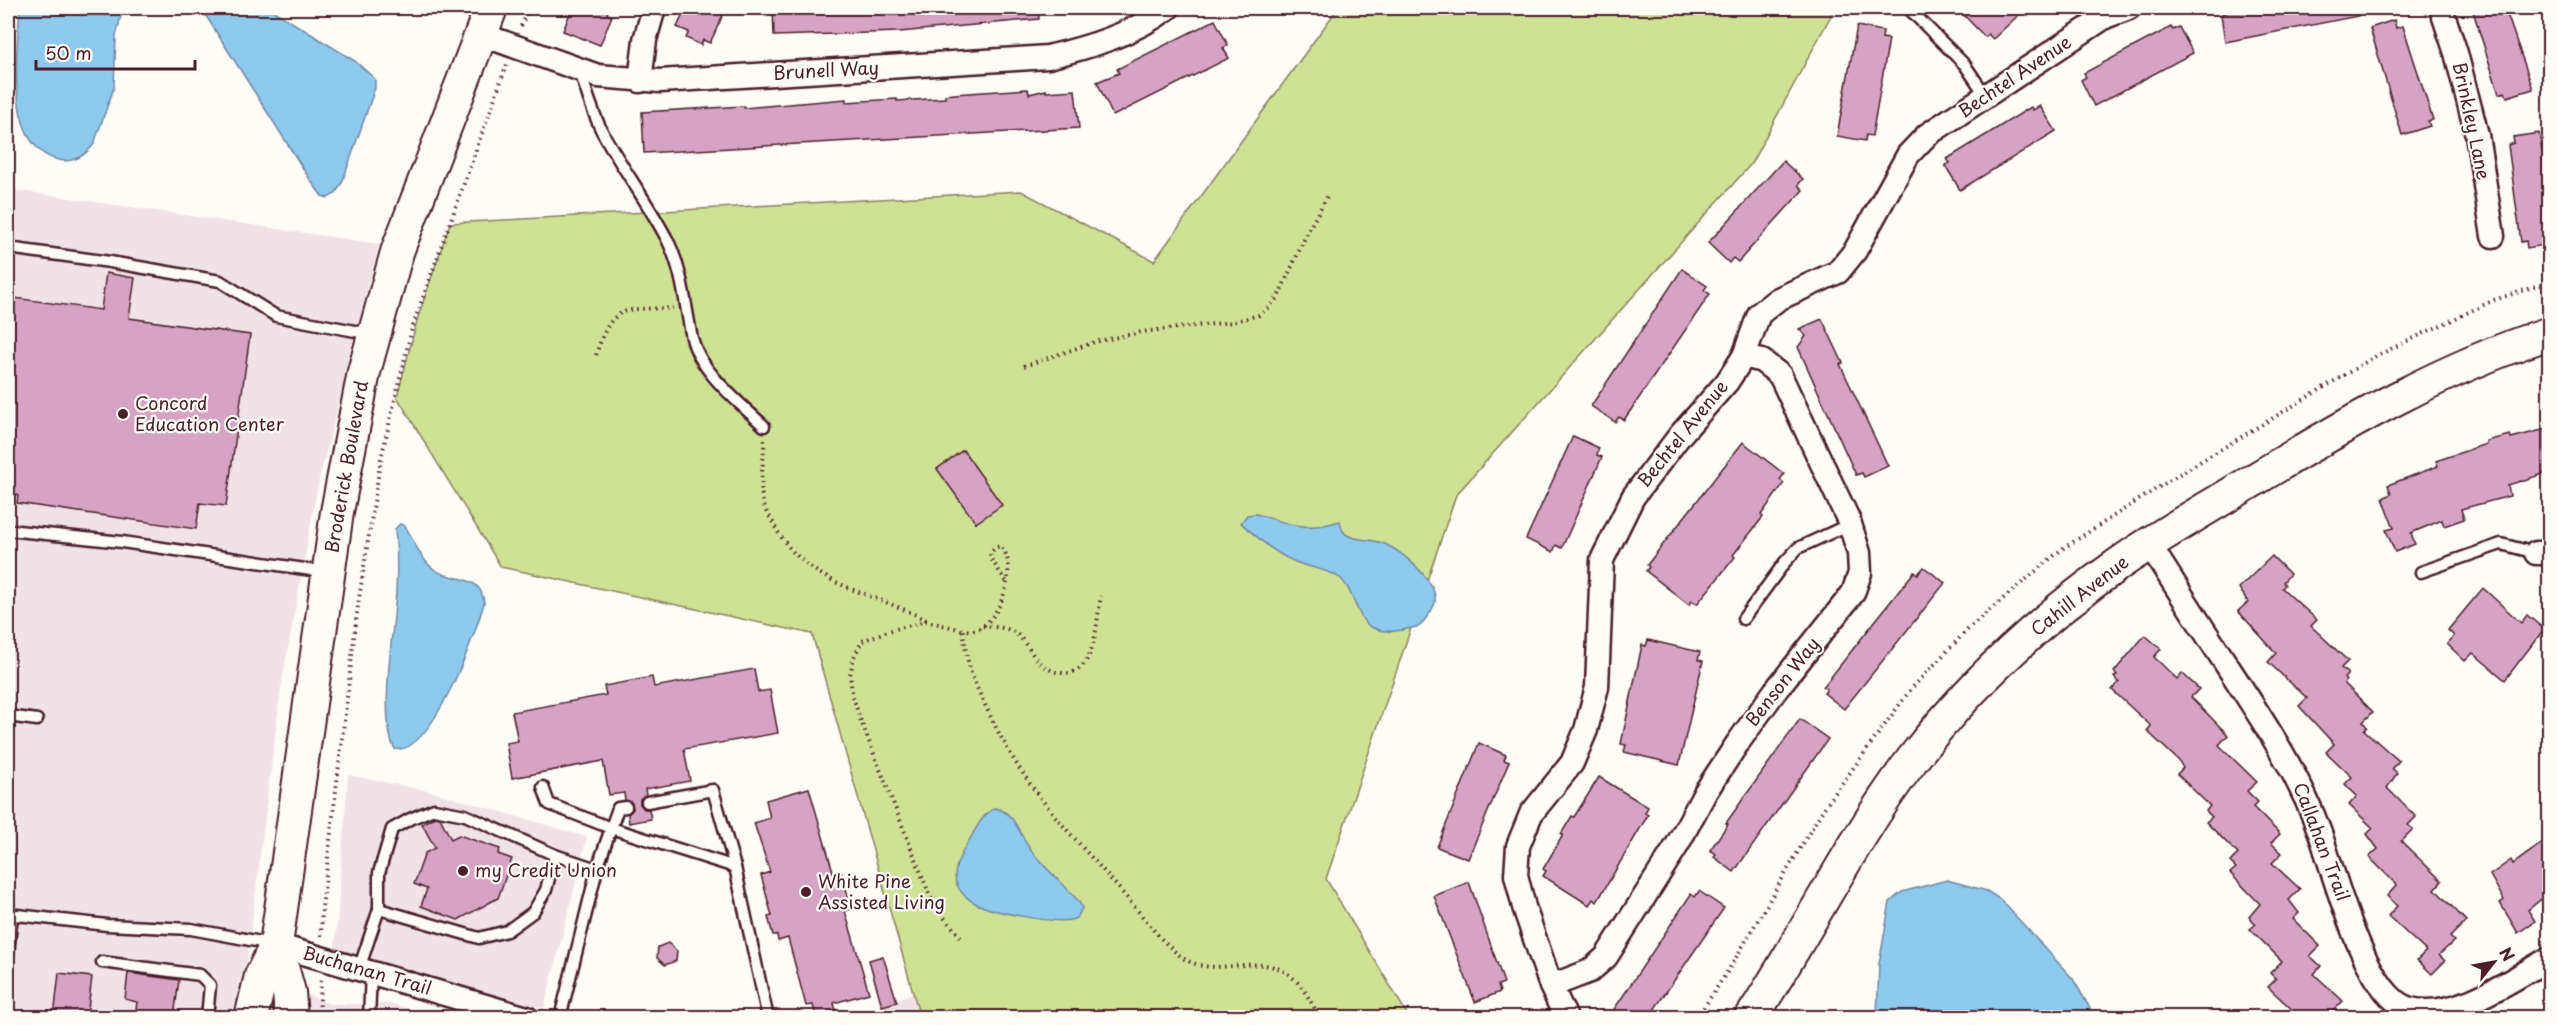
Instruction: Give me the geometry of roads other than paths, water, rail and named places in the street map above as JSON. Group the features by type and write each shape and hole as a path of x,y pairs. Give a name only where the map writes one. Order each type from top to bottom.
{"street":[{"path":"639,81 645,40 654,8"},
{"name":"Brunell Way","path":"486,21 513,47 598,76 639,81 1015,61 1048,57 1091,46 1133,29 1168,8"},
{"name":"Bechtel Avenue","path":"1566,1017 1551,986 1524,907 1516,875 1518,846 1531,814 1572,763 1586,730 1597,687 1602,560 1633,497 1726,382 1744,356 1760,314 1778,299 1838,272 1855,251 1908,155 1927,135 1986,96 2102,12 2129,8"},
{"name":"Brinkley Lane","path":"2441,8 2456,53 2477,135 2493,236"},
{"name":"Broderick Boulevard","path":"251,1017 261,976 276,945 329,573 351,437 373,334 397,252 486,21"},
{"name":"Cahill Avenue","path":"1751,1017 1876,812 1934,734 1987,675 2035,630 2097,580 2149,544 2330,434 2396,397 2477,360 2550,333"},
{"name":"Benson Way","path":"1551,986 1590,971 1606,957 1677,847 1706,791 1737,744 1775,691 1853,593 1860,573 1859,554 1850,524 1780,375 1762,361 1744,356"},
{"name":"Callahan Trail","path":"2149,544 2290,763 2317,824 2360,948 2383,990 2407,1008 2420,1011 2446,1009 2470,1001 2550,958"},
{"name":"Broderick Boulevard","path":"276,945 289,992 291,1017"},
{"name":"Buchanan Trail","path":"276,945 527,1017"}],"lane":[{"path":"1908,8 1965,65 1986,96"},
{"path":"580,70 590,102 604,134 669,244 683,286 693,339 711,373 729,394 764,426"},
{"path":"8,248 110,262 220,281 276,316 373,334"},
{"path":"1743,619 1798,548 1850,524"},
{"path":"8,530 122,542 329,573"},
{"path":"2421,572 2501,544 2543,553"},
{"path":"8,716 37,720"},
{"path":"543,788 549,804 611,828 735,867"},
{"path":"647,802 713,790 735,867 768,1017"},
{"path":"560,1017 597,869 618,808 627,807"},
{"path":"369,1017 365,971 380,909 379,873 392,829 434,809 465,815 555,855 597,869"},
{"path":"380,909 479,939 507,931 533,912 546,890 555,855"},
{"path":"8,952 10,915 107,925 191,929 276,945"},
{"path":"102,963 200,975 210,985 207,1017"}],"water":[{"path":"20,8 121,8 116,36 114,87 94,144 83,155 74,159 58,160 41,151 29,136 21,117 16,70"},
{"path":"201,8 269,8 355,61 375,79 375,88 342,183 335,194 328,198 322,196 311,181"},
{"path":"1256,514 1288,524 1306,526 1340,521 1343,532 1347,535 1385,544 1418,568 1431,585 1435,602 1433,608 1420,626 1389,631 1371,627 1362,618 1340,578 1284,556 1241,523 1247,515"},
{"path":"400,524 405,526 419,552 430,566 446,575 463,579 477,586 482,593 484,603 462,664 437,714 423,733 409,746 395,749 388,722 387,704 395,606 397,551 395,529"},
{"path":"995,808 1011,818 1034,854 1079,902 1082,908 1076,918 1039,919 995,910 973,902 959,889 955,870 959,859 979,824"},
{"path":"1947,880 1987,891 2001,900 2073,979 2095,1017 1877,1017 1879,964 1890,902 1902,892"}],"place":[{"name":"Concord Education Center","path":"123,414"},
{"name":"my Credit Union","path":"463,871"},
{"name":"White Pine Assisted Living","path":"806,892"}]}
